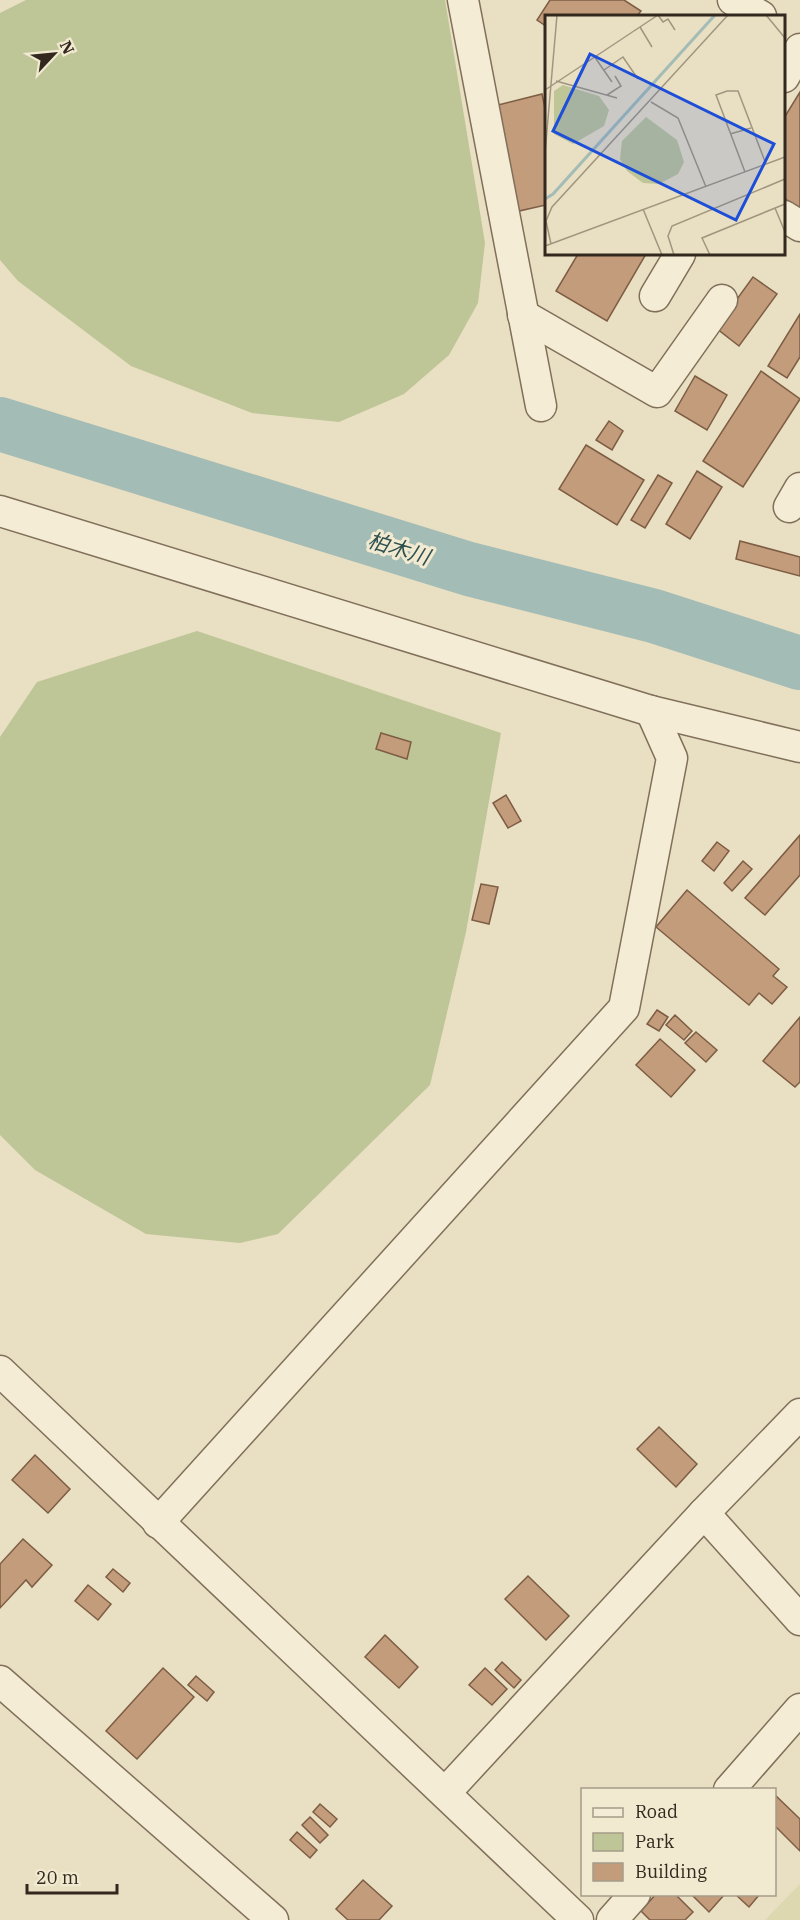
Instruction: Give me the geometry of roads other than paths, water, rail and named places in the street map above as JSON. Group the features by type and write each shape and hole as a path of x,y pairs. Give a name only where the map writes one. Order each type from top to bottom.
{"street":[{"path":"463,0 541,406"},
{"path":"733,0 759,15"},
{"path":"785,31 800,39"},
{"path":"785,74 800,50"},
{"path":"785,217 800,226"},
{"path":"655,296 679,255"},
{"path":"523,315 657,392 722,300"},
{"path":"0,511 651,711 800,747"},
{"path":"158,1523 624,1008 672,758 651,711"},
{"path":"0,1371 578,1920"},
{"path":"445,1793 704,1513 800,1414"},
{"path":"704,1513 800,1620"},
{"path":"0,1681 273,1920"},
{"path":"731,1788 800,1709"},
{"path":"612,1920 633,1896"}],"waterway":[{"name":"柏木川","path":"0,424 469,569 654,616 800,663"}]}
